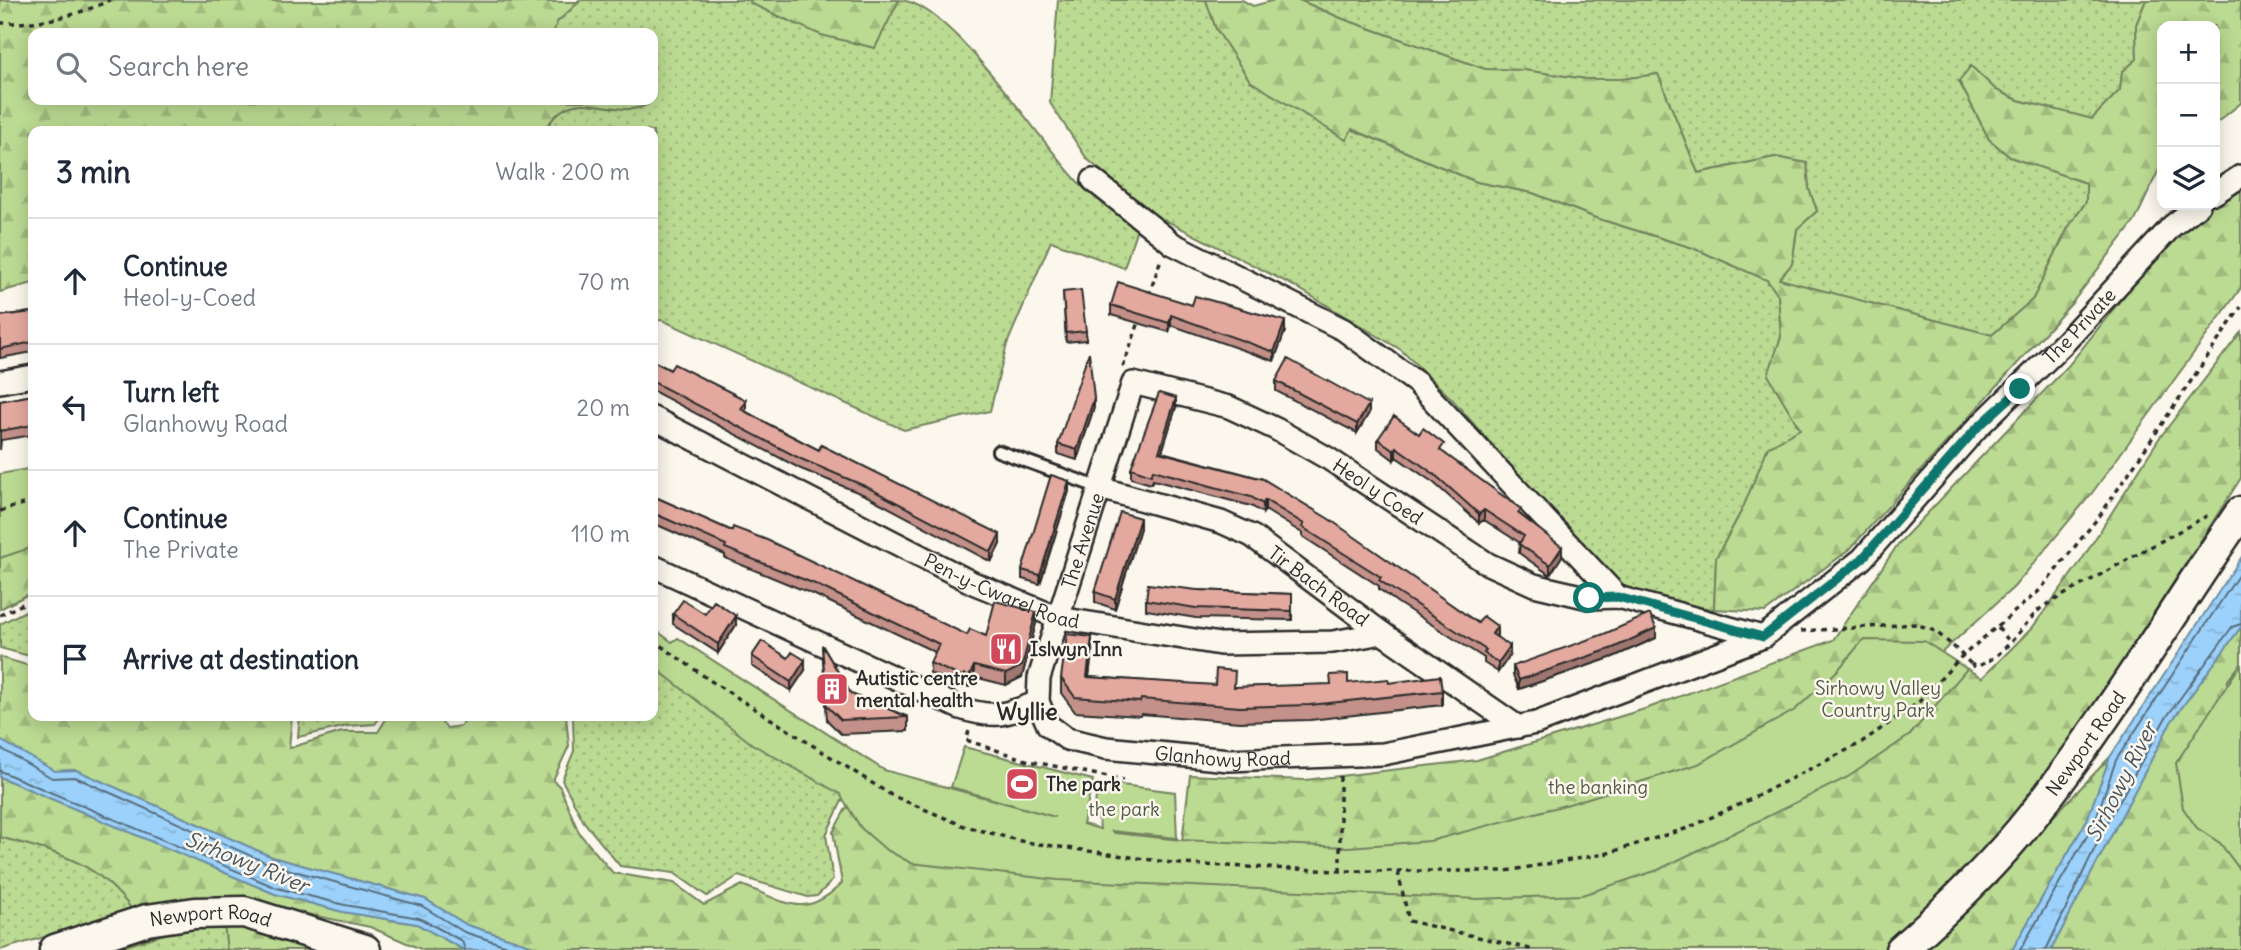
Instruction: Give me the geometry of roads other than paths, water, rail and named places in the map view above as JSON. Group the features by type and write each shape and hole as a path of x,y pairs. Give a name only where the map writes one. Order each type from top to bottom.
{"main road":[{"name":"Newport Road","path":"1901,950 1991,865 2075,760 2226,512"},
{"name":"Newport Road","path":"55,950 147,920 194,913 244,912 365,950"}],"street":[{"path":"2220,190 2241,176"},
{"path":"1093,180 1168,240 1344,330 1417,383 1618,597"},
{"name":"The Private","path":"1815,598 1862,559 1976,429 2058,350 2172,226 2193,210"},
{"path":"0,382 28,377"},
{"name":"Heol y Coed","path":"1127,377 1229,407 1276,429 1329,460 1480,559 1522,580 1589,598 1618,597 1765,636"},
{"name":"The Avenue","path":"1038,702 1039,678 1100,488 1127,377"},
{"name":"Pen-y-Cwarel Road","path":"658,421 973,583 1059,618 1220,644 1333,642 1382,633"},
{"name":"Tir Bach Road","path":"1100,488 1221,522 1252,536 1382,633 1518,727"},
{"path":"658,568 975,713 984,716 1007,714 1038,702"},
{"name":"Glanhowy Road","path":"1038,702 1048,725 1066,739 1106,748 1228,760 1383,754 1518,727 1611,697 1765,636 1815,598"}],"lane":[{"path":"998,451 1100,488"}],"water":[{"name":"Sirhowy River","path":"2241,558 2241,627 2171,722 2051,950 2012,950 2087,820 2110,757"},
{"name":"Sirhowy River","path":"0,740 55,771 76,770 272,857 425,899 467,925 546,950 464,950 417,924 343,912 275,894 0,777"}],"place":[{"name":"Islwyn Inn","path":"1006,649"},
{"name":"Autistic centre mental health","path":"832,689"},
{"name":"The park","path":"1022,784"}],"district":[{"name":"Wyllie","path":"1027,711"}],"park label":[{"name":"Sirhowy Valley Country Park","path":"1878,699"},
{"name":"the banking","path":"1598,787"},
{"name":"the park","path":"1124,809"}]}
